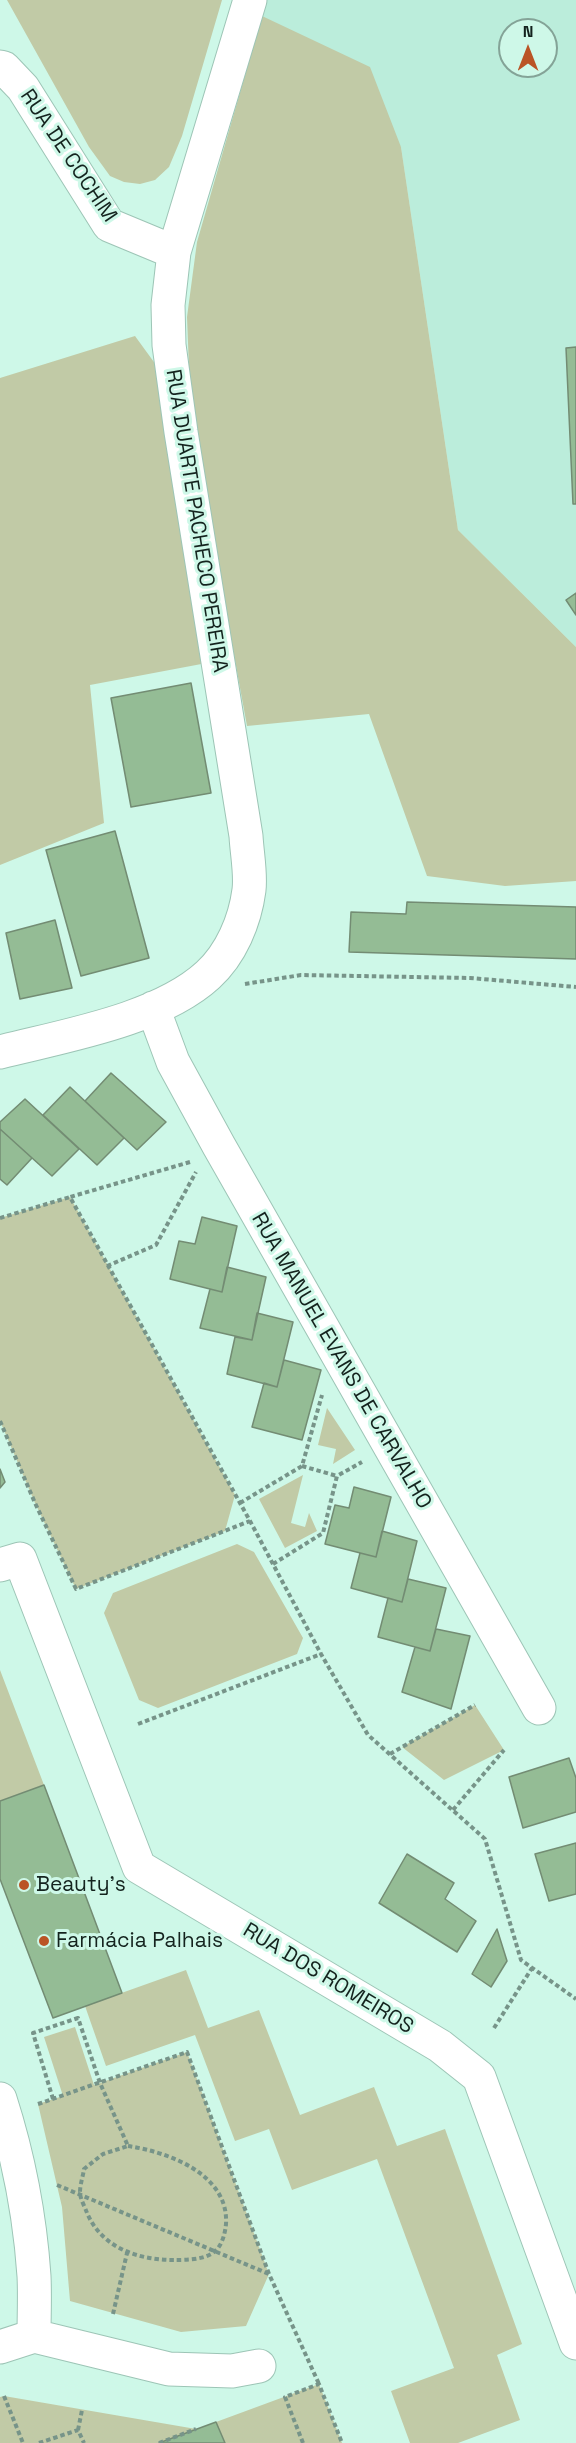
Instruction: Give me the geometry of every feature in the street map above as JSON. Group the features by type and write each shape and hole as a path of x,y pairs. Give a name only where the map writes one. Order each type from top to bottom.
{"street":[{"name":"RUA DUARTE PACHECO PEREIRA","path":"0,1052 105,1025 153,1008 183,993 208,976 223,960 240,927 249,890 246,836 169,345 168,305 174,252 250,0"},
{"name":"RUA DE COCHIM","path":"0,67 4,68 23,87 109,225 174,252"},
{"name":"RUA MANUEL EVANS DE CARVALHO","path":"153,1008 173,1062 219,1146 539,1708"},
{"name":"RUA DOS ROMEIROS","path":"0,1565 20,1558 139,1867 440,2046 479,2077 576,2343"},
{"path":"0,2099 10,2129 27,2220 34,2276 34,2336"},
{"path":"0,2347 34,2336 169,2369 232,2371 259,2366"}],"path":[{"path":"208,976 243,985 301,975 470,978 576,987"},
{"path":"0,1218 194,1161"},
{"path":"106,1266 156,1245 198,1168"},
{"path":"70,1197 106,1266 368,1735 485,1839 521,1960 576,1999"},
{"path":"240,1503 302,1466 324,1387"},
{"path":"0,1422 76,1589 250,1521"},
{"path":"302,1466 337,1476 364,1461"},
{"path":"273,1564 323,1533 337,1476"},
{"path":"138,1724 321,1653"},
{"path":"390,1754 476,1705"},
{"path":"453,1810 504,1750"},
{"path":"494,2028 532,1968"},
{"path":"53,2099 33,2033 78,2018 100,2083 128,2146"},
{"path":"38,2104 187,2052 269,2274 319,2384 342,2443"},
{"path":"128,2146 154,2150 187,2164 210,2181 224,2201 226,2221 224,2238 214,2252 198,2258 156,2260 127,2253 94,2228 79,2194 84,2169 104,2154 128,2146"},
{"path":"57,2185 269,2274"},
{"path":"113,2314 127,2253"},
{"path":"303,2443 285,2397 319,2384"},
{"path":"4,2396 23,2443"},
{"path":"82,2410 78,2430 84,2443"},
{"path":"159,2443 196,2429"},
{"path":"39,2443 78,2430"}],"shaded area":[{"path":"7,0 222,0 182,136 169,167 155,180 140,184 124,182 110,176 89,147"},
{"path":"267,0 576,0 576,647 458,530 401,147 262,16"},
{"path":"262,16 370,67 401,147 458,530 576,647 576,881 505,886 427,876 369,714 247,726 191,420 187,317 197,242"},
{"path":"135,336 167,380 212,662 90,685 104,823 0,865 0,378"},
{"path":"70,1197 235,1495 225,1531 76,1589 35,1503 0,1421 0,1218"},
{"path":"327,1408 355,1450 333,1464 336,1449 318,1445"},
{"path":"303,1475 291,1523 305,1527 309,1513 317,1531 285,1548 259,1499"},
{"path":"237,1544 254,1552 303,1638 297,1654 158,1708 139,1700 104,1613 113,1593"},
{"path":"0,1670 44,1785 0,1801"},
{"path":"475,1705 504,1750 444,1780 402,1747"},
{"path":"186,1970 208,2028 259,2010 300,2115 374,2087 397,2146 445,2129 522,2344 497,2355 520,2420 458,2443 410,2443 391,2391 454,2368 377,2159 292,2190 269,2129 235,2141 195,2035 106,2066 85,2006"},
{"path":"75,2027 94,2085 187,2052 269,2274 246,2326 181,2332 70,2301 62,2207 38,2104 63,2096 44,2037"},
{"path":"319,2384 342,2443 225,2443 216,2422"},
{"path":"0,2397 196,2429 159,2443 0,2443"}],"building":[{"path":"576,347 576,504 573,504 566,348"},
{"path":"576,593 576,615 566,600"},
{"path":"191,683 211,793 131,807 111,698"},
{"path":"115,831 149,958 81,976 46,850"},
{"path":"407,902 576,907 576,959 349,952 351,912 406,914"},
{"path":"55,920 72,988 20,999 6,933"},
{"path":"111,1073 166,1122 137,1150 85,1101"},
{"path":"70,1087 124,1138 97,1165 43,1115"},
{"path":"25,1099 79,1149 52,1176 0,1129 0,1122"},
{"path":"0,1129 32,1158 7,1185 0,1179"},
{"path":"202,1217 237,1226 222,1292 170,1279 179,1241 195,1244"},
{"path":"227,1267 266,1277 252,1340 200,1328 210,1289 222,1292"},
{"path":"257,1313 293,1322 277,1387 227,1374 235,1337 252,1340"},
{"path":"284,1360 321,1370 302,1440 252,1427 264,1383 277,1387"},
{"path":"0,1469 5,1482 0,1488"},
{"path":"354,1487 391,1497 376,1557 325,1544 335,1505 349,1508"},
{"path":"382,1531 417,1541 402,1602 351,1588 360,1553 376,1557"},
{"path":"408,1579 446,1588 430,1651 378,1637 388,1598 402,1602"},
{"path":"436,1629 470,1636 451,1709 402,1692 415,1647 430,1651"},
{"path":"569,1758 576,1778 576,1812 523,1828 509,1777"},
{"path":"44,1785 122,1993 53,2018 0,1879 0,1801"},
{"path":"576,1843 576,1894 549,1901 535,1854"},
{"path":"407,1854 454,1883 445,1899 476,1921 457,1952 379,1903"},
{"path":"497,1929 507,1961 491,1987 472,1974"},
{"path":"216,2422 225,2443 159,2443"}],"place":[{"name":"Beauty's","path":"24,1885"},
{"name":"Farmácia Palhais","path":"44,1941"}]}
